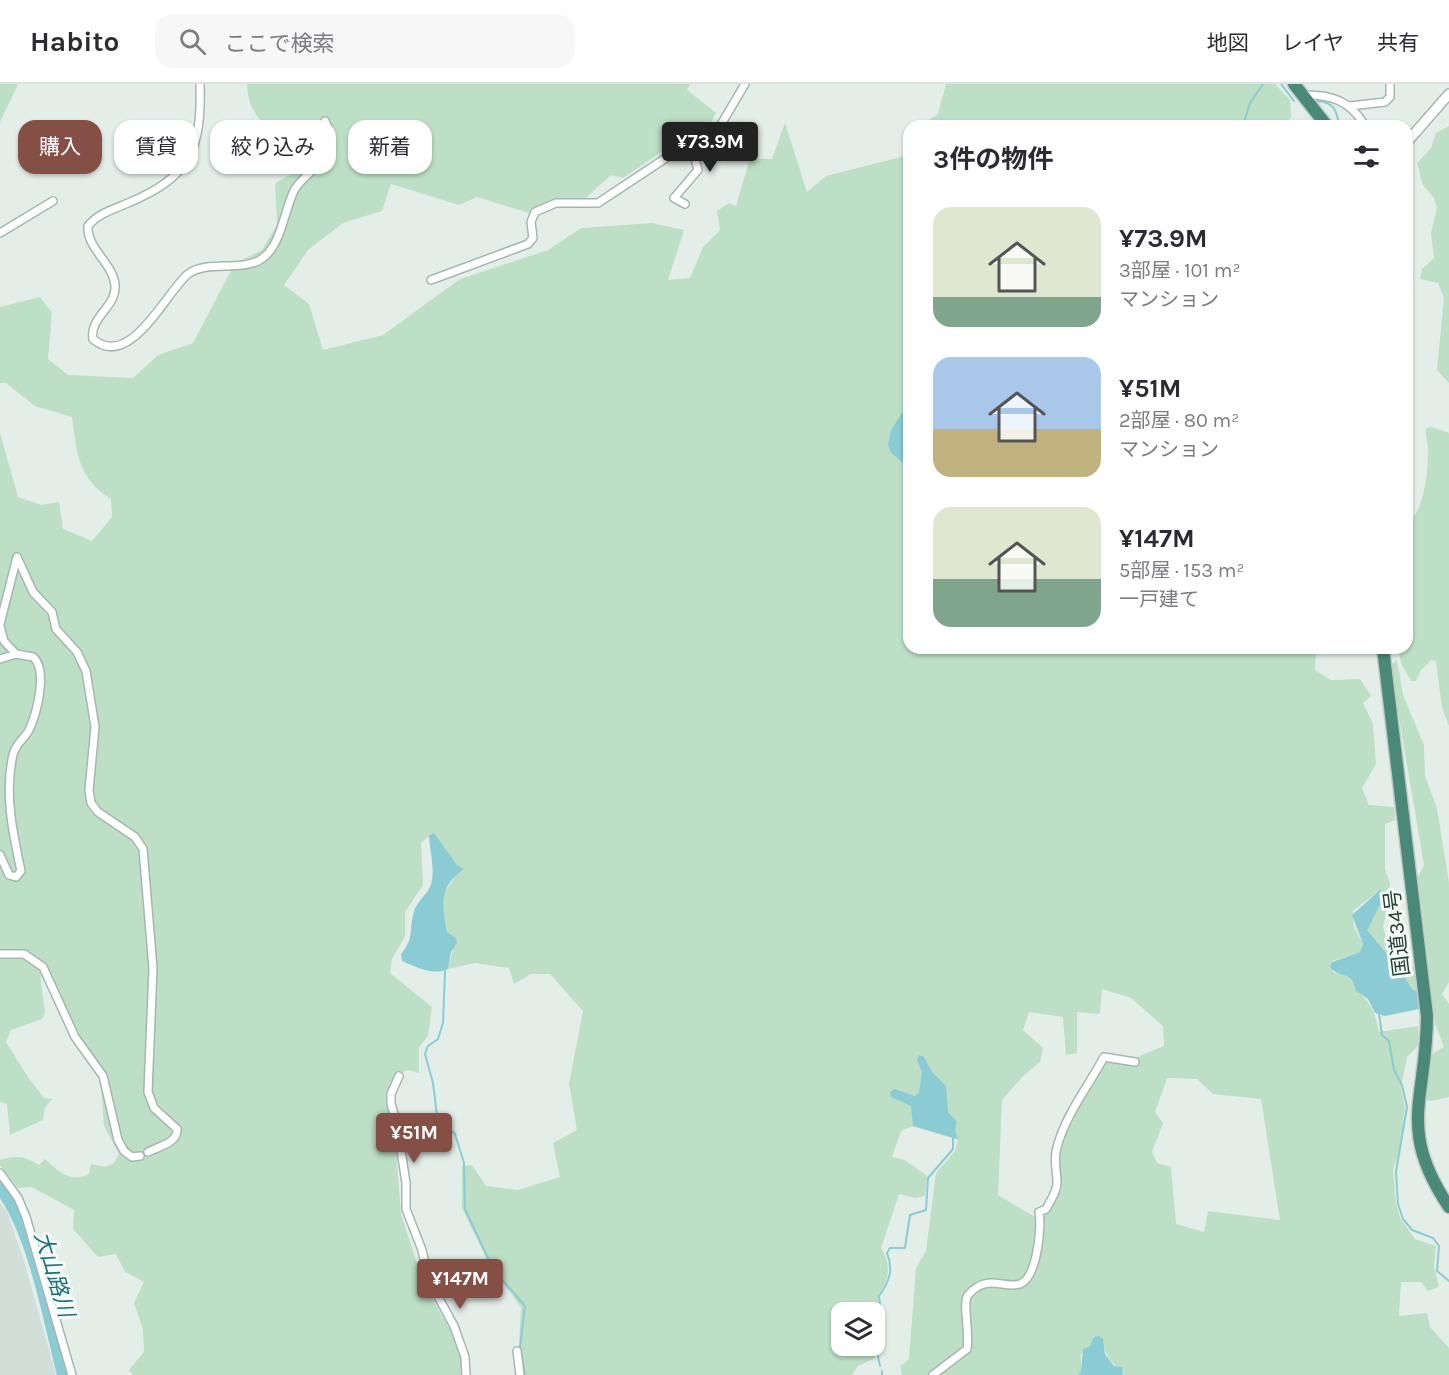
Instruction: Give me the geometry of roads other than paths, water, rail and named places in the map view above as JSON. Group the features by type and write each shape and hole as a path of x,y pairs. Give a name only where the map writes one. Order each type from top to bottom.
{"highway":[{"path":"1296,87 1322,120"},
{"name":"国道34号","path":"1384,654 1427,1016 1427,1037 1417,1109 1418,1138 1432,1182 1449,1207"}],"street":[{"path":"200,84 198,123 194,144 183,168 167,183 138,199 102,214 88,226 88,235 114,276 115,292 93,329 93,339 106,347 119,345 137,334 181,281 196,269 245,266 267,255 277,238 287,206 296,188 309,174"},
{"path":"431,280 528,244 533,238 531,222 535,212 556,203 598,203 678,150 692,148 711,137 745,84"},
{"path":"1350,106 1385,102 1390,97 1390,84"},
{"path":"1296,87 1350,106 1360,120"},
{"path":"1413,135 1449,94"},
{"path":"684,204 674,198 698,170 692,148"},
{"path":"0,233 53,201"},
{"path":"16,654 4,641 0,625 17,557 33,592 52,612 56,629 77,652 86,671 95,727 89,790 91,803 98,812 135,837 143,849 153,968 148,1092 151,1104 177,1129 178,1133 175,1139 148,1152"},
{"path":"0,659 16,654 33,657 37,660 41,682 30,728 18,742 13,754 9,783 10,815 21,871 16,877 9,875 0,855"},
{"path":"0,954 24,954 43,967 75,1037 103,1076 112,1122 121,1148 132,1157 140,1156"},
{"path":"933,1375 967,1349 970,1335 965,1302 968,1295 991,1282 1017,1285 1025,1281 1036,1257 1041,1224 1039,1212 1046,1209 1056,1191 1054,1168 1057,1147 1071,1110 1090,1084 1104,1057 1135,1062"},
{"path":"399,1076 391,1094 391,1104 397,1124 406,1183 406,1209 422,1250 429,1280 454,1326 465,1357 466,1375"},
{"path":"0,1173 18,1198 26,1217 72,1375"},
{"path":"517,1351 520,1375"}],"water":[{"path":"903,411 903,463 891,453 888,445 891,430"},
{"path":"434,833 457,865 464,869 450,883 443,905 447,932 456,938 457,943 451,952 448,969 436,972 402,961 401,954 409,940 414,911 432,881 429,836"},
{"path":"1381,889 1381,903 1367,930 1387,954 1393,956 1411,988 1419,993 1419,1009 1385,1016 1375,1013 1368,999 1356,991 1348,977 1330,967 1332,962 1360,952 1363,944 1352,915"},
{"path":"919,1055 924,1057 932,1072 946,1086 948,1112 957,1122 955,1130 958,1139 913,1126 911,1106 891,1097 890,1092 895,1089 914,1096 919,1093 922,1072 917,1060"},
{"path":"1099,1336 1103,1339 1105,1354 1114,1366 1122,1367 1123,1375 1078,1375 1081,1371 1083,1349 1090,1346 1094,1337"}],"waterway":[{"path":"1245,120 1250,103 1263,84"},
{"path":"1281,84 1294,101"},
{"path":"1317,101 1331,105 1338,120"},
{"path":"445,971 443,1023 438,1039 428,1046 425,1054 433,1083 437,1116 455,1134 464,1163 465,1209 493,1269 525,1306 520,1347 525,1375"},
{"path":"1379,1014 1382,1035 1389,1041 1394,1070 1402,1085 1407,1107 1396,1172 1398,1204 1403,1219 1412,1230 1433,1238 1439,1246 1437,1271 1449,1281"},
{"path":"880,1302 879,1296 889,1276 890,1265 887,1253 890,1248 905,1248 910,1215 926,1210 928,1178 953,1149 953,1138"},
{"name":"大山路川","path":"0,1188 12,1206 31,1252 63,1375"},
{"path":"878,1356 880,1366"}]}
